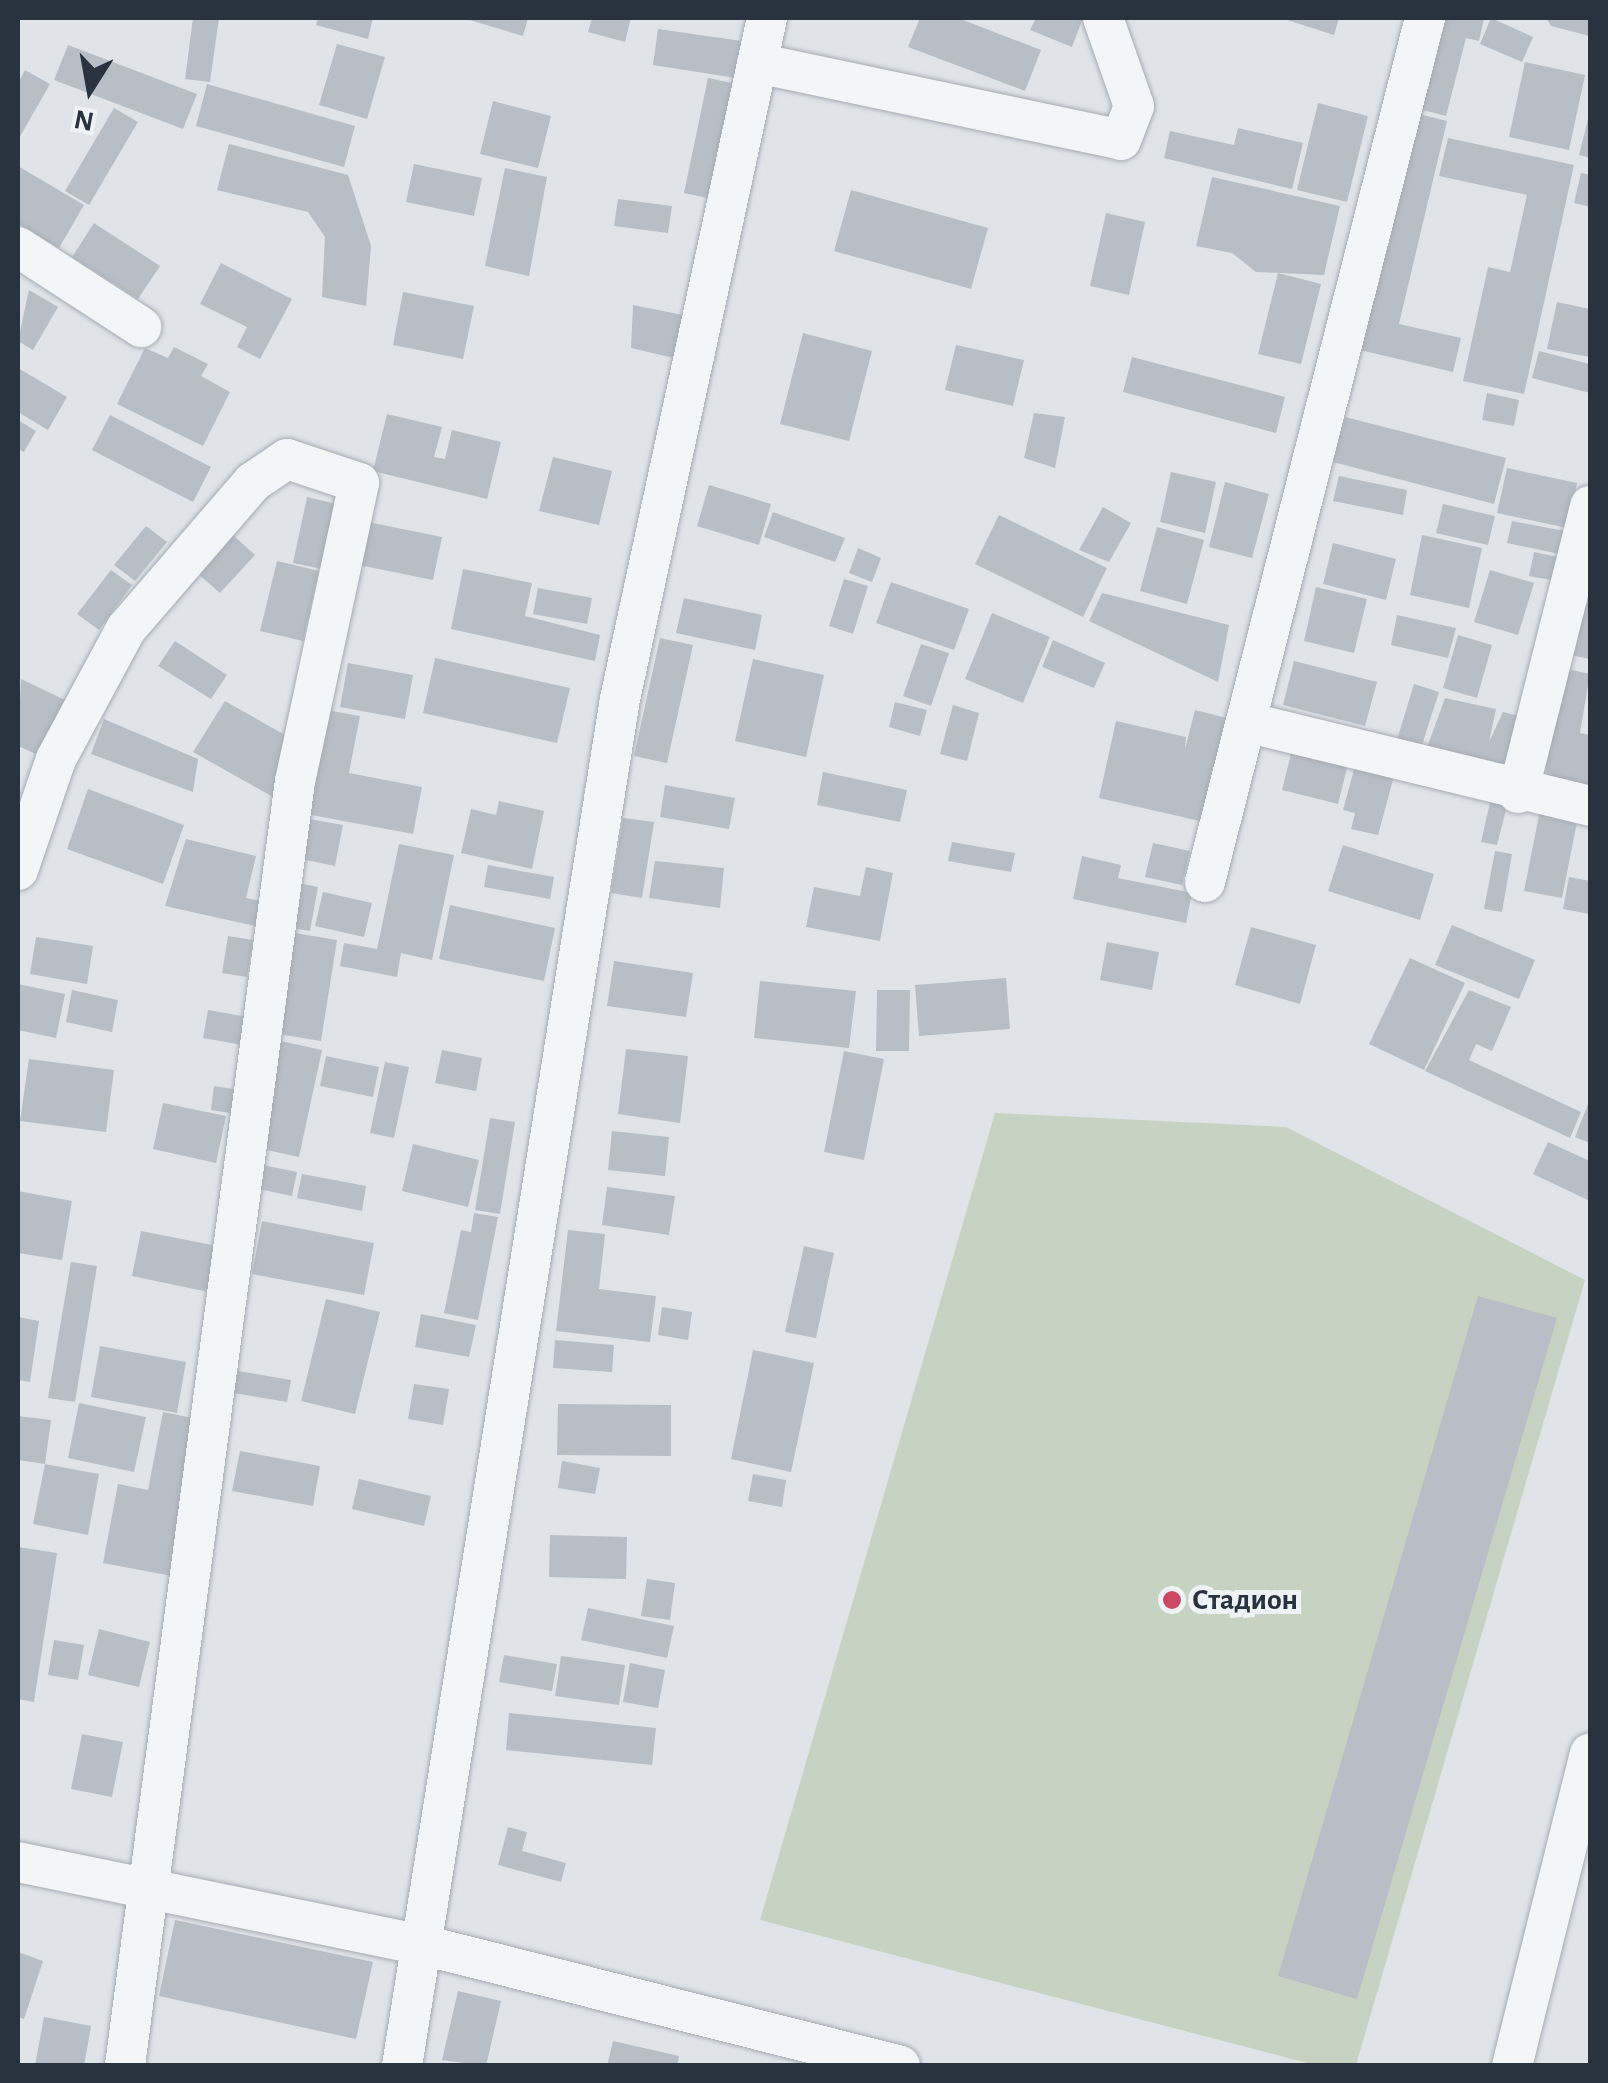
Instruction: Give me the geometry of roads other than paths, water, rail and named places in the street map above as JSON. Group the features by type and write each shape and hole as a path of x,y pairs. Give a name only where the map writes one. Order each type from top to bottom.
{"street":[{"path":"402,2066 620,699 767,18"},
{"path":"757,63 1121,140 1134,106 1103,18"},
{"path":"1205,882 1425,18"},
{"path":"18,247 141,327"},
{"path":"18,870 56,760 126,629 253,482 287,459 359,483 296,781 155,1888 125,2066"},
{"path":"1518,793 1590,506"},
{"path":"1246,722 1518,793 1590,806"},
{"path":"1512,2066 1590,1754"},
{"path":"18,1862 423,1946 900,2066"}],"place":[{"name":"Стадион","path":"1172,1600"}]}
